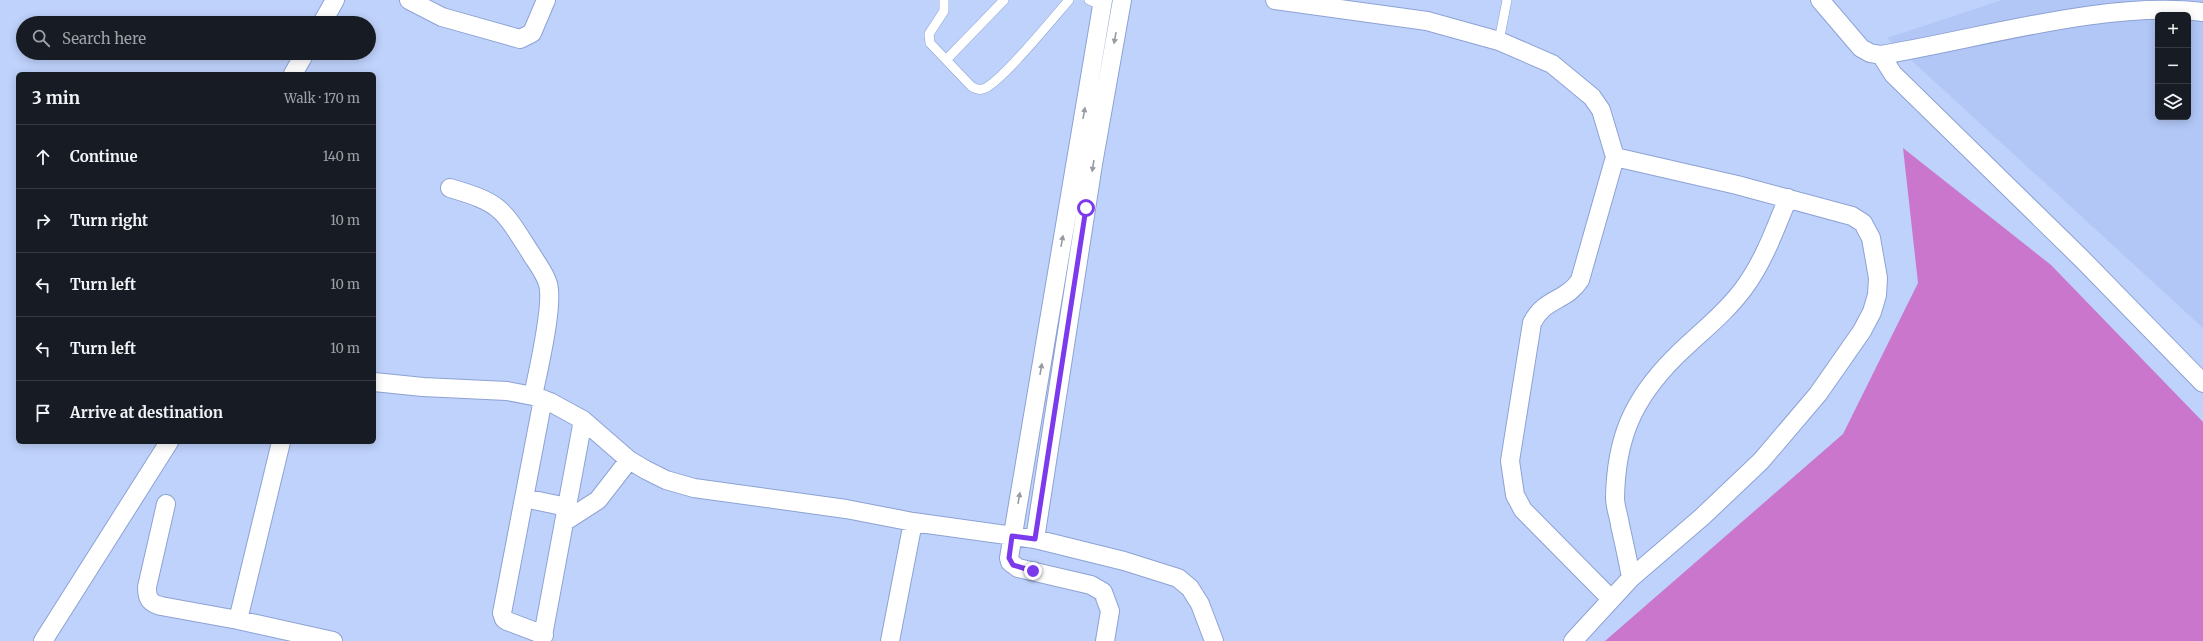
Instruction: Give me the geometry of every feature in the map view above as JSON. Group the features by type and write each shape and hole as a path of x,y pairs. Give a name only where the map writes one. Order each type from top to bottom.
{"street":[{"path":"326,16 335,0"},
{"path":"409,0 442,17 520,39 532,33 546,0"},
{"path":"1035,539 1092,172 1122,0"},
{"path":"1275,0 1426,21 1499,41 1552,64 1592,97 1602,110 1616,157 1580,280 1567,294 1542,307 1532,323 1510,461 1515,495 1523,510 1611,599"},
{"path":"1820,0 1861,48 1870,53 1881,55 2078,11 2160,4 2203,12"},
{"path":"1098,2 1009,558 1013,565 1091,585 1103,592 1110,611 1105,641"},
{"path":"1881,55 1893,74 2082,259 2203,383"},
{"path":"295,72 301,60"},
{"path":"1573,641 1631,578 1702,517 1761,461 1818,394 1862,331 1872,312 1877,294 1878,278 1871,238 1863,223 1845,212 1616,157"},
{"path":"450,188 484,198 498,206 508,218 548,283 548,311 538,398 524,498 503,616 504,619 510,623 543,638 583,420"},
{"path":"1631,578 1615,500 1617,468 1622,440 1632,413 1647,390 1675,358 1709,327 1744,288 1770,241 1788,198"},
{"path":"376,382 423,387 507,390 538,398 583,420 629,460 666,480 694,488 846,509 913,522 1035,539 1124,561 1178,578 1190,588 1200,604 1214,641"},
{"path":"44,641 168,444"},
{"path":"238,620 281,444"},
{"path":"524,498 566,515 598,500 629,460"},
{"path":"166,504 147,587 147,596 150,601 161,606 238,620 333,641"},
{"path":"890,641 913,522"}],"lane":[{"path":"944,0 944,11 930,30 930,43 947,59 971,86 978,89 986,87 1014,63 1069,0"},
{"path":"947,59 1004,0"},
{"path":"1499,41 1507,0"}],"shaded area":[{"path":"2002,0 2203,0 2203,328 1887,38"},
{"path":"1903,148 2051,265 2203,422 2203,641 1605,641 1843,434 1918,283"}],"route":[{"path":"1033,571 1018,568 1010,562 1009,558 1012,536 1035,539 1086,208"}]}
